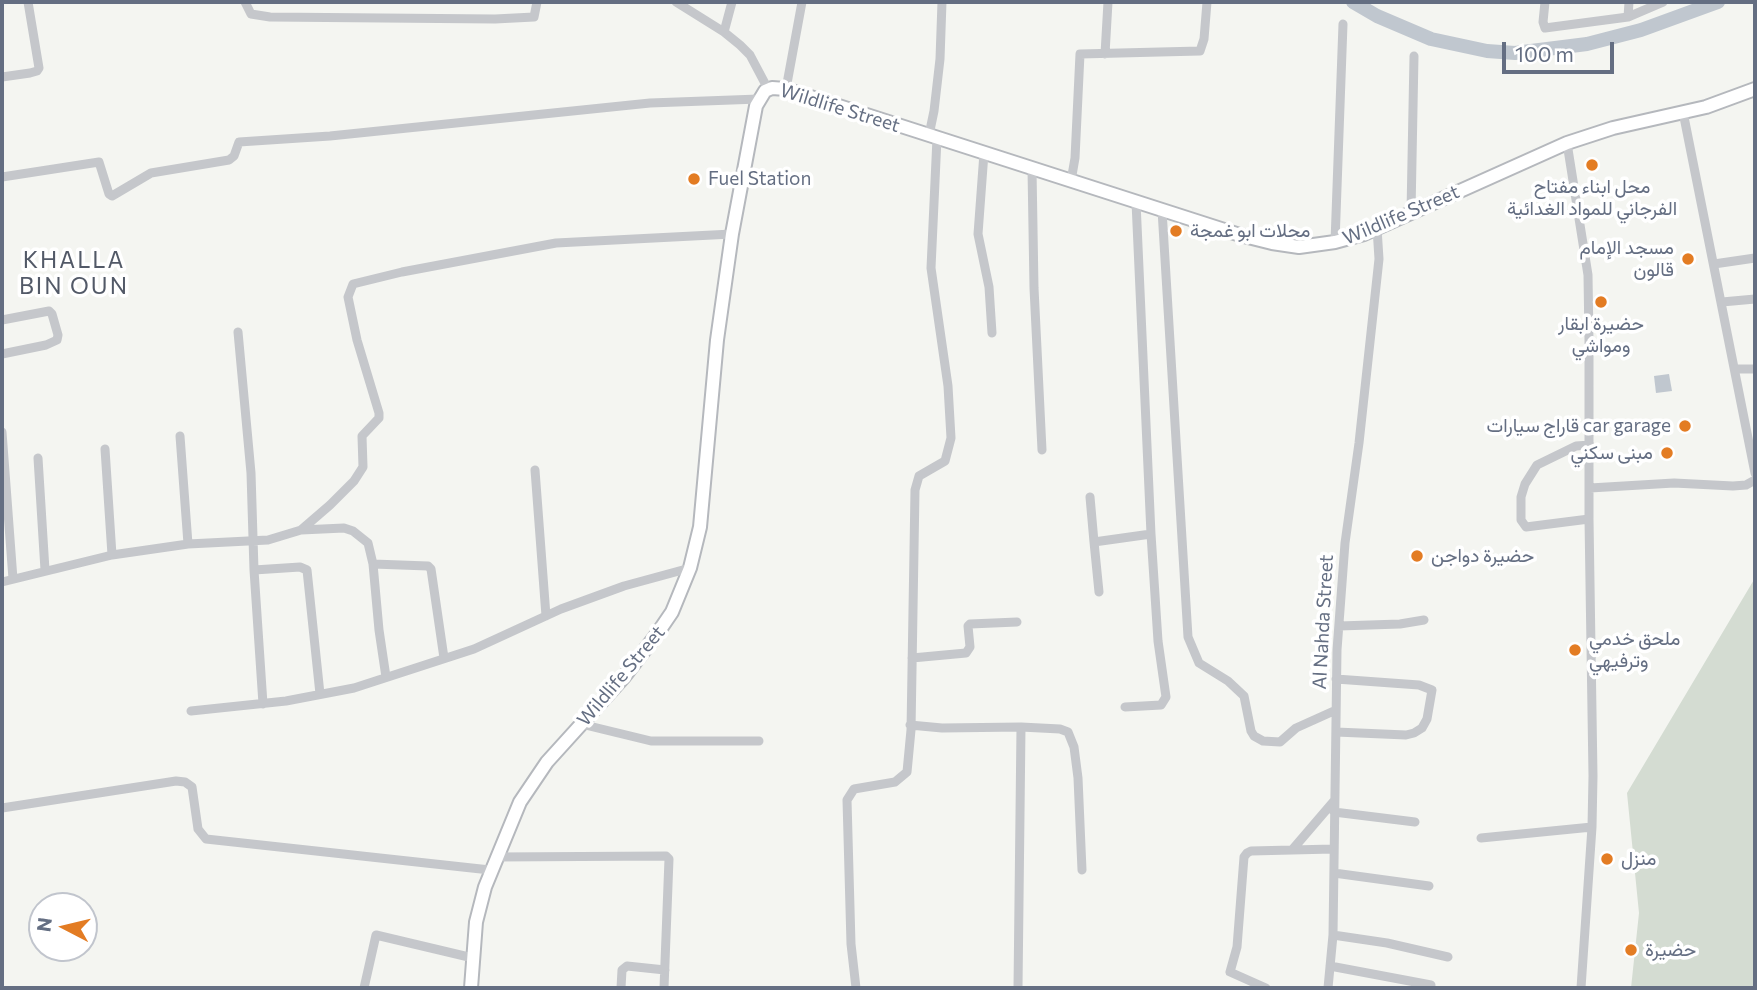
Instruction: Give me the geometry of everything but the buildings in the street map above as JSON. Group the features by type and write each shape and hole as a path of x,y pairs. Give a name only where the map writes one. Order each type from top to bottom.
{"main road":[{"name":"Wildlife Street","path":"471,988 476,922 490,870 520,802 547,762 624,677 661,629 672,612 690,568 700,527 717,340 732,234 764,94 786,89 1136,202 1272,243 1299,247 1335,242 1377,228 1567,143 1613,128 1716,104 1755,89"}],"street":[{"path":"2,77 30,73 39,68 28,2"},
{"path":"244,2 251,14 270,18 495,19 534,17 537,2"},
{"path":"2,177 99,162 112,196 151,173 229,160 235,154 239,142 330,136 764,94 750,55 724,32 676,2"},
{"path":"724,32 732,2"},
{"path":"786,89 802,2"},
{"path":"856,988 851,944 847,800 855,789 895,782 907,772 915,490 919,476 945,461 951,438 948,386 931,268 934,111 940,60 942,2"},
{"path":"1105,54 1108,2"},
{"path":"1071,181 1075,158 1080,54 1200,51 1204,44 1207,2"},
{"path":"1545,2 1542,23 1545,28 1628,17 1662,2"},
{"path":"1628,17 1629,2"},
{"path":"1335,242 1343,24"},
{"path":"1411,212 1414,57"},
{"path":"1683,112 1735,369 1751,428 1755,473"},
{"path":"1567,143 1588,275 1593,728 1592,827 1581,988"},
{"path":"984,153 978,234 989,287 992,333"},
{"path":"1032,169 1033,275 1042,450"},
{"path":"1125,707 1161,705 1166,697 1158,641 1151,534 1136,202"},
{"path":"1162,210 1188,636 1199,663 1244,696 1251,731 1263,741 1280,742 1296,728 1336,710"},
{"name":"Al Nahda Street","path":"1328,988 1333,935 1339,626 1345,543 1379,259 1377,228"},
{"path":"301,530 354,481 363,467 362,436 379,418 348,297 353,284 556,243 732,234"},
{"path":"1714,264 1755,258"},
{"path":"1722,303 1755,299"},
{"path":"2,320 49,311 58,335 57,340 46,345 2,354"},
{"path":"238,332 246,404 263,704"},
{"path":"1735,369 1755,369"},
{"path":"2,432 13,579"},
{"path":"180,436 188,544"},
{"path":"1589,519 1526,527 1521,520 1521,497 1525,484 1537,465 1576,446 1590,445"},
{"path":"105,449 112,555"},
{"path":"38,458 45,570"},
{"path":"535,470 546,616"},
{"path":"1590,488 1674,483 1733,486 1746,485 1755,480"},
{"path":"1090,496 1099,592"},
{"path":"2,582 112,555 188,544 268,540 301,530 336,528 353,531 368,542 373,564 386,677"},
{"path":"1094,542 1151,534"},
{"path":"373,564 428,566 431,569 444,658"},
{"path":"254,570 300,566 307,570 320,694"},
{"path":"191,711 263,704 354,688 474,649 546,616 624,586 690,568"},
{"path":"1339,626 1424,620"},
{"path":"912,658 966,653 970,647 970,624 1017,622"},
{"path":"1336,678 1419,685 1432,690 1427,719 1422,728 1414,733 1406,735 1336,732"},
{"path":"581,724 651,741 759,741"},
{"path":"910,724 942,728 1021,727 1064,730 1072,737 1078,778 1082,870"},
{"path":"1018,988 1021,727"},
{"path":"2,808 176,781 185,782 191,787 198,829 206,839 490,870"},
{"path":"1292,850 1334,801"},
{"path":"1334,812 1415,822"},
{"path":"1481,838 1592,827"},
{"path":"1266,988 1230,972 1237,947 1244,858 1251,851 1333,849"},
{"path":"496,857 666,856 669,859 664,988"},
{"path":"1334,873 1429,887"},
{"path":"364,988 376,935 473,958"},
{"path":"1333,935 1387,943 1448,957"},
{"path":"621,988 622,970 627,966 665,970"},
{"path":"1330,966 1432,985"}],"shaded area":[{"path":"1669,374 1672,391 1656,393 1654,376"},
{"path":"1755,578 1755,988 1631,988 1639,913 1627,793"}],"waterway":[{"path":"1353,2 1377,16 1431,39 1487,51 1515,53 1587,44 1641,30 1718,2"}],"place":[{"name":"محل ابناء مفتاح الفرجاني للمواد الغدائية","path":"1592,165"},
{"name":"Fuel Station","path":"694,179"},
{"name":"محلات ابو غمجة","path":"1176,231"},
{"name":"مسجد الإمام قالون","path":"1688,259"},
{"name":"حضيرة ابقار ومواشي","path":"1601,302"},
{"name":"قاراج سيارات car garage","path":"1685,426"},
{"name":"مبنى سكني","path":"1667,453"},
{"name":"حضيرة دواجن","path":"1417,556"},
{"name":"ملحق خدمي وترفيهي","path":"1575,650"},
{"name":"منزل","path":"1607,859"},
{"name":"حضيرة","path":"1631,950"}],"district":[{"name":"KHALLA BIN OUN","path":"74,273"}]}
